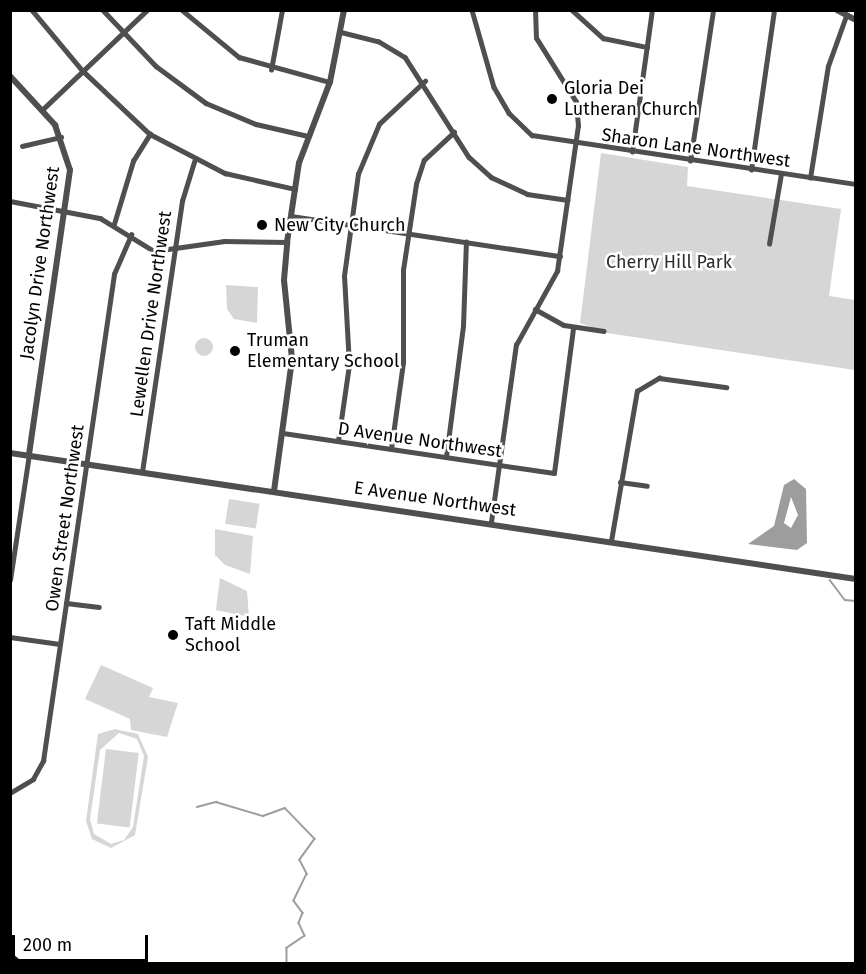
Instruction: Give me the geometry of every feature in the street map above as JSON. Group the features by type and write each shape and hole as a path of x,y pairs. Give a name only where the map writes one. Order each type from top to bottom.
{"main road":[{"path":"10,956 20,963"}],"street":[{"path":"32,10 82,70 150,134 194,162 295,189"},
{"path":"103,10 122,33 206,103 256,124 308,136"},
{"path":"42,110 147,10"},
{"path":"182,10 220,46 271,70 330,82"},
{"path":"271,70 282,10"},
{"path":"274,491 292,359 284,280 287,242 295,189 308,136 330,82 344,10"},
{"name":"Sharon Lane Northwest","path":"472,10 485,66 509,112 532,135 575,144 855,184"},
{"path":"491,522 516,345 560,256 575,144 576,102 540,50 535,10"},
{"path":"572,10 588,17 603,38 646,47"},
{"path":"632,152 652,10"},
{"path":"690,161 713,10"},
{"path":"751,170 774,10"},
{"path":"837,10 855,20"},
{"path":"810,178 828,66 846,16"},
{"path":"341,32 393,49 425,81 454,132 491,177 527,194 568,200"},
{"name":"Jacolyn Drive Northwest","path":"10,580 65,209 69,161 61,136 42,110 11,77"},
{"path":"339,441 349,365 344,276 351,225 371,139 396,104 425,81"},
{"path":"391,449 403,362 408,233 424,160 454,132"},
{"path":"114,224 133,161 150,134"},
{"path":"22,146 61,136"},
{"name":"Lewellen Drive Northwest","path":"142,472 174,250 194,162"},
{"path":"769,244 781,174"},
{"path":"10,201 65,209 114,224 154,250 174,250 224,241 287,242"},
{"path":"291,216 560,256"},
{"name":"Owen Street Northwest","path":"10,793 26,786 43,761 114,274 131,235"},
{"path":"446,457 463,326 466,242"},
{"path":"535,309 573,328 604,331"},
{"name":"D Avenue Northwest","path":"283,433 554,473 573,328"},
{"path":"611,541 632,399 643,384 666,378 726,387"},
{"name":"E Avenue Northwest","path":"10,453 491,522 855,579"},
{"path":"620,482 647,486"},
{"path":"66,603 99,608"},
{"path":"10,637 60,644"}],"green space":[{"name":"Cherry Hill Park","path":"601,153 688,167 687,186 841,209 829,296 855,300 855,370 607,333 580,323"},
{"path":"226,285 258,287 257,323 234,319 227,309"},
{"path":"204,338 210,341 213,347 210,353 204,356 198,353 195,347 198,341"},
{"path":"229,499 260,504 256,529 225,524"},
{"path":"215,529 253,536 250,574 225,565 215,555"},
{"path":"220,578 247,591 249,617 216,610"},
{"path":"101,665 153,688 149,697 178,703 167,737 131,730 130,719 85,699"},
{"path":"115,729 138,734 148,757 135,835 111,848 92,839 86,821 98,734","holes":["119,733 137,739 144,756 133,827 124,840 111,844 94,834 90,819 100,750"]},
{"path":"106,749 139,753 130,827 97,823"}],"shaded area":[{"path":"794,479 806,489 807,543 797,550 748,544 774,526 784,485","holes":["791,497 798,515 791,528 784,523"]}],"waterway":[{"path":"830,580 845,600 856,601"},
{"path":"197,807 216,802 263,816 285,808 315,839 300,860 307,874 294,901 303,913 299,923 305,936 287,948 287,964"}],"place":[{"name":"Gloria Dei Lutheran Church","path":"552,99"},
{"name":"New City Church","path":"262,225"},
{"name":"Truman Elementary School","path":"235,351"},
{"name":"Taft Middle School","path":"173,635"}]}
